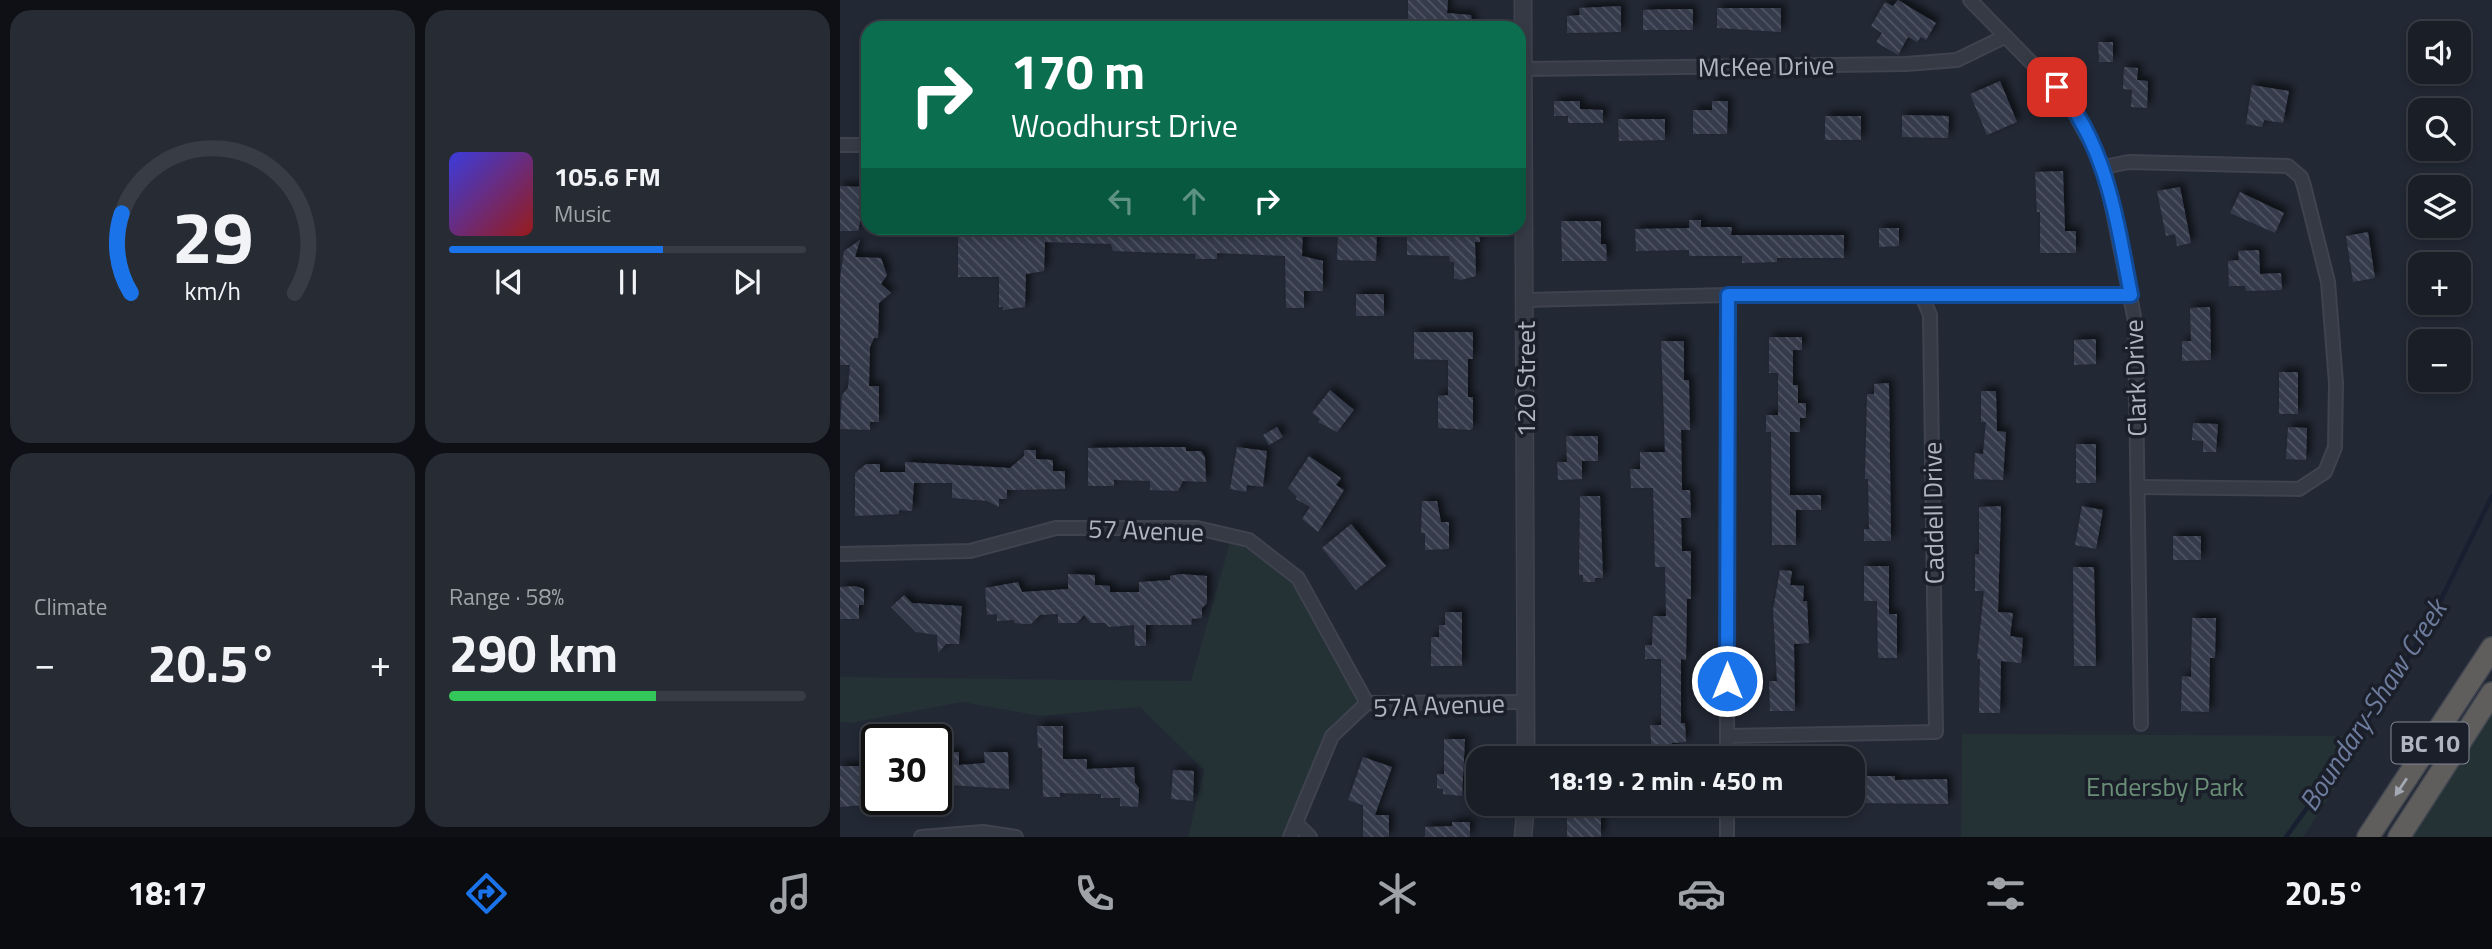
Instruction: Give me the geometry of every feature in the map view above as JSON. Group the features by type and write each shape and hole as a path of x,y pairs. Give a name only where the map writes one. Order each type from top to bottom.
{"highway":[{"name":"BC 10","path":"2368,837 2492,648"},
{"name":"BC 10","path":"2399,837 2492,693"}],"street":[{"name":"120 Street","path":"1523,0 1523,21"},
{"name":"Clark Drive","path":"1970,0 2004,37 2048,76 2066,98 2104,167 2135,321 2141,724"},
{"name":"McKee Drive","path":"1526,69 1906,64 1957,60 2004,37"},
{"path":"840,145 861,145"},
{"path":"2104,167 2129,162 2288,166 2301,177 2328,282 2336,383 2335,447 2325,472 2299,489 2138,487"},
{"name":"120 Street","path":"1524,235 1526,746"},
{"path":"1727,746 1728,295"},
{"path":"1525,300 1728,295 2131,295"},
{"name":"Caddell Drive","path":"1727,736 1936,732 1930,315 1922,296"},
{"name":"57 Avenue","path":"840,554 970,551 1056,528 1197,528 1250,540 1298,578 1367,703"},
{"name":"57A Avenue","path":"1290,837 1332,736 1367,703 1525,702"},
{"path":"1523,837 1525,816"},
{"path":"1528,816 1531,837"},
{"path":"1727,816 1727,837"},
{"path":"1296,823 1310,837"},
{"path":"921,837 983,832 1016,837"}],"green space":[{"path":"1230,542 1254,551 1275,566 1293,585 1324,630 1361,701 1328,731 1289,831 1282,837 1188,837 1204,770 1140,707 1040,716 962,702 851,723 840,722 840,677 1191,681"},
{"path":"2492,715 2492,837 2406,837"},
{"name":"Endersby Park","path":"1962,734 2369,736 2303,837 1961,837"}],"building":[{"path":"1408,0 1448,0 1447,13 1471,15 1472,21 1408,21"},
{"path":"1898,0 1936,23 1926,40 1921,37 1917,42 1908,37 1898,55 1876,42 1882,33 1871,26 1885,2 1893,6"},
{"path":"1621,6 1621,32 1567,33 1567,16 1580,15 1579,8"},
{"path":"1717,8 1781,8 1781,32 1717,28"},
{"path":"1693,9 1693,30 1643,30 1643,10"},
{"path":"2098,42 2113,42 2113,62 2099,62"},
{"path":"2124,67 2138,68 2137,80 2148,81 2147,108 2131,107 2132,90 2123,89"},
{"path":"2000,81 2017,122 1987,135 1970,94"},
{"path":"2252,85 2289,91 2283,123 2264,120 2262,127 2246,124"},
{"path":"1554,101 1580,101 1580,109 1603,110 1603,123 1568,123 1568,116 1554,116"},
{"path":"1712,101 1728,101 1727,134 1693,134 1693,110 1712,110"},
{"path":"1902,115 1949,116 1948,138 1902,137"},
{"path":"1825,116 1861,116 1861,140 1825,140"},
{"path":"1618,119 1665,119 1665,140 1619,141"},
{"path":"2063,171 2065,231 2076,231 2076,253 2040,253 2040,212 2037,212 2035,172"},
{"path":"840,186 861,187 861,218 858,231 840,231"},
{"path":"2180,187 2191,243 2177,246 2175,234 2166,236 2157,191"},
{"path":"2240,192 2284,213 2275,233 2230,213"},
{"path":"1689,220 1701,220 1701,227 1732,227 1731,235 1844,235 1844,258 1777,258 1777,262 1742,263 1742,256 1689,256 1689,250 1636,251 1635,229 1689,228"},
{"path":"1561,221 1601,221 1601,244 1606,244 1607,261 1562,261"},
{"path":"1879,228 1899,228 1899,246 1879,247"},
{"path":"2368,232 2375,278 2353,282 2346,236"},
{"path":"1303,235 1302,256 1323,261 1323,291 1304,291 1304,308 1286,308 1285,256 1217,253 1217,259 1195,259 1196,254 1113,251 1111,244 1045,242 1044,271 1026,274 1025,307 1003,310 1003,307 999,307 999,277 958,277 958,237"},
{"path":"1338,235 1377,235 1376,261 1337,260"},
{"path":"1407,235 1480,235 1480,242 1475,242 1476,276 1461,280 1454,278 1454,262 1450,262 1449,256 1407,255"},
{"path":"860,240 855,257 881,258 887,275 881,284 891,293 879,303 878,338 874,338 870,347 869,386 879,386 879,422 870,422 870,430 840,429 842,395 848,388 850,365 840,365 840,279 844,251"},
{"path":"2259,250 2260,274 2281,273 2282,290 2246,291 2245,286 2229,286 2228,261 2239,260 2238,251"},
{"path":"1356,294 1384,294 1384,316 1356,316"},
{"path":"2210,307 2211,360 2182,361 2182,341 2191,341 2190,308"},
{"path":"1414,332 1473,332 1473,359 1468,359 1468,397 1473,397 1473,428 1470,430 1438,428 1438,396 1448,395 1448,360 1414,359"},
{"path":"1769,337 1802,337 1802,350 1793,350 1793,385 1798,385 1798,403 1806,403 1806,418 1800,418 1800,432 1790,432 1790,495 1821,495 1821,510 1796,510 1796,545 1772,545 1771,432 1766,432 1766,415 1778,415 1778,373 1769,373"},
{"path":"2096,339 2096,364 2074,365 2074,340"},
{"path":"1661,341 1684,341 1684,380 1689,380 1690,430 1681,430 1682,490 1690,490 1691,518 1681,518 1682,551 1691,551 1691,599 1687,599 1686,660 1681,659 1681,723 1685,723 1686,742 1672,743 1672,746 1651,746 1650,725 1661,725 1661,659 1645,659 1645,645 1652,645 1653,616 1666,616 1665,567 1655,567 1653,488 1631,488 1630,469 1640,469 1640,452 1665,452"},
{"path":"2279,372 2298,372 2298,414 2279,414"},
{"path":"1889,383 1891,541 1864,541 1864,529 1869,529 1868,479 1865,479 1867,394 1874,394 1874,384"},
{"path":"1330,390 1354,410 1337,432 1318,422 1320,419 1312,413"},
{"path":"1981,391 1996,391 1997,431 2006,432 2003,480 1974,479 1975,453 1983,454 1986,422 1981,422"},
{"path":"2193,423 2218,424 2216,452 2203,452 2203,441 2192,440"},
{"path":"1277,427 1283,437 1269,445 1263,435"},
{"path":"2288,427 2307,428 2306,460 2286,459"},
{"path":"1566,436 1598,436 1598,461 1582,461 1582,479 1558,480 1557,462 1567,462"},
{"path":"2076,444 2096,444 2096,483 2076,483"},
{"path":"1186,447 1186,451 1201,451 1205,457 1206,482 1183,481 1178,491 1150,490 1150,481 1114,480 1114,486 1088,486 1088,448"},
{"path":"1237,447 1267,451 1263,487 1247,485 1246,492 1230,489"},
{"path":"1024,450 1036,450 1036,459 1053,460 1053,471 1065,471 1065,489 1007,490 1007,499 999,499 999,507 987,501 952,498 952,483 914,483 912,511 899,510 899,514 855,516 855,473 866,464 880,464 880,472 905,472 905,462 1010,468 1024,456"},
{"path":"1309,456 1341,478 1336,485 1344,490 1318,532 1302,519 1310,507 1296,499 1288,488"},
{"path":"1580,496 1600,496 1603,578 1595,578 1595,582 1583,582 1583,575 1579,575"},
{"path":"1422,501 1437,501 1441,522 1449,522 1449,549 1425,550 1425,533 1421,533"},
{"path":"2001,506 1998,612 2013,613 2010,636 2023,638 2021,663 2001,661 2000,713 1979,713 1980,659 1977,659 1984,591 1975,591 1975,554 1979,554 1979,507"},
{"path":"2082,506 2103,510 2096,549 2075,545"},
{"path":"1351,524 1386,566 1356,590 1322,548"},
{"path":"2173,536 2201,536 2201,560 2173,560"},
{"path":"1864,566 1889,566 1889,614 1897,614 1897,658 1878,658 1877,601 1864,601"},
{"path":"2073,567 2094,567 2096,666 2074,666"},
{"path":"1780,570 1792,571 1790,585 1804,586 1803,601 1807,601 1809,643 1794,644 1795,711 1770,711 1769,681 1777,681 1773,611"},
{"path":"1068,574 1095,575 1095,585 1110,586 1110,592 1139,592 1139,582 1170,580 1170,576 1180,574 1207,576 1207,603 1202,608 1202,618 1192,619 1191,625 1146,625 1146,646 1135,646 1134,625 1109,627 1105,623 1091,623 1084,615 1077,623 1058,623 1058,614 1040,615 1031,624 1026,624 1014,623 1014,620 997,621 997,614 987,615 985,588 1018,582 1022,592 1068,589"},
{"path":"855,586 864,589 864,605 859,605 859,619 840,619 840,587"},
{"path":"904,595 912,603 962,606 959,644 946,644 938,653 937,635 916,632 891,607"},
{"path":"1445,612 1462,612 1462,666 1431,666 1431,637 1439,637 1439,625 1445,625"},
{"path":"2192,618 2216,618 2215,658 2210,658 2209,712 2181,711 2182,676 2191,677"},
{"path":"1037,726 1063,726 1063,759 1087,759 1087,769 1134,767 1135,783 1139,788 1138,807 1120,806 1120,798 1101,798 1101,794 1060,793 1060,797 1043,797 1042,748 1038,748"},
{"path":"1444,739 1465,739 1462,796 1443,794 1443,789 1437,788 1437,774 1444,774"},
{"path":"952,752 959,752 959,765 985,763 984,752 1008,752 1009,789 952,785"},
{"path":"1363,757 1392,767 1375,815 1389,815 1389,837 1363,837 1363,805 1348,800"},
{"path":"840,766 861,766 861,805 840,807"},
{"path":"1173,770 1194,771 1193,801 1171,799"},
{"path":"1865,776 1895,776 1895,780 1947,779 1948,804 1865,803"},
{"path":"1567,816 1601,816 1601,837 1567,837"},
{"path":"1452,822 1470,822 1470,837 1425,837 1425,827 1452,826"}],"waterway":[{"name":"Boundary-Shaw Creek","path":"2286,837 2336,768 2425,632 2492,496"}],"route":[{"path":"1727,681 1728,295 2131,295 2104,167 2080,120 2057,87"}]}
